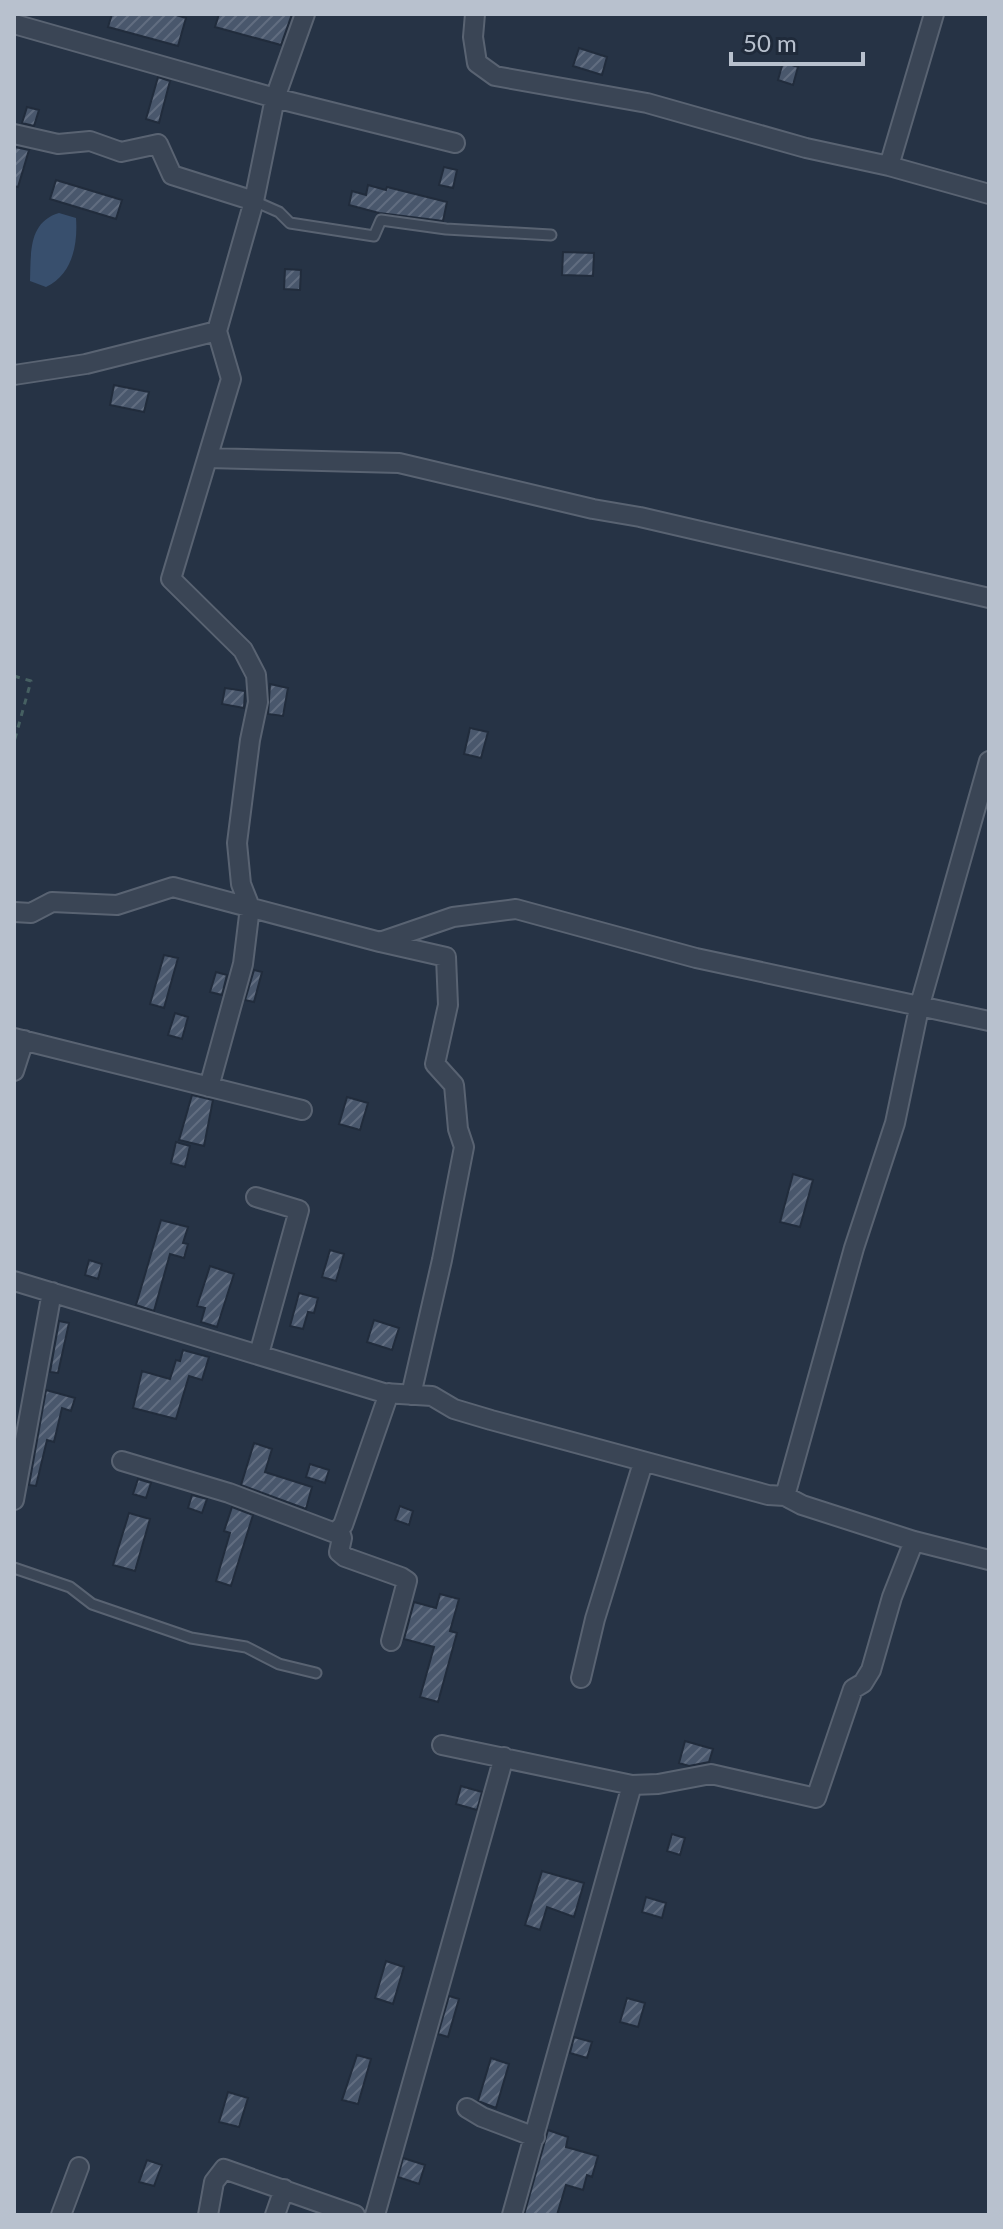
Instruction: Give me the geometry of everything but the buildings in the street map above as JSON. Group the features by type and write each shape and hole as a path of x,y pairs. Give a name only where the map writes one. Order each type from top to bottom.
{"street":[{"path":"209,1087 243,964 250,907 241,884 237,843 258,702 256,675 243,650 171,579 231,379 217,331 254,201 275,98 305,14"},
{"path":"475,14 473,37 477,63 495,76 647,103 806,148 889,166 989,194"},
{"path":"889,166 934,14"},
{"path":"14,24 275,98 455,143"},
{"path":"14,134 58,144 90,141 121,152 158,144 172,175 254,201"},
{"path":"14,375 86,364 217,331"},
{"path":"208,458 399,463 989,598"},
{"path":"785,1496 854,1248 895,1123 919,1008 989,761"},
{"path":"14,912 31,913 52,902 117,905 173,887 446,957 448,1005 435,1064 454,1085 458,1129 464,1147 411,1395"},
{"path":"380,942 453,917 516,909 696,958 989,1021"},
{"path":"14,1071 19,1039 302,1110"},
{"path":"256,1197 299,1210 259,1354"},
{"path":"14,1281 389,1393 432,1396 454,1409 643,1463 768,1495 785,1496 802,1505 914,1541 989,1560"},
{"path":"14,1495 52,1292"},
{"path":"122,1461 229,1493 335,1533 343,1525 389,1393"},
{"path":"581,1678 595,1619 643,1463"},
{"path":"339,1529 342,1538 339,1552 345,1557 407,1581 391,1641"},
{"path":"442,1745 632,1785 658,1784 711,1774 816,1798 853,1689 863,1683 871,1670 892,1597 914,1541"},
{"path":"375,2215 504,1757"},
{"path":"512,2215 632,1785"},
{"path":"467,2108 535,2137"},
{"path":"61,2215 79,2167"},
{"path":"208,2215 216,2178 224,2169 355,2215"},
{"path":"275,2215 284,2189"}],"lane":[{"path":"254,201 279,212 290,223 374,236 381,220 446,229 551,235"},
{"path":"14,1568 70,1587 92,1604 191,1638 246,1647 279,1664 316,1673"}],"path":[{"path":"14,676 31,681 14,742"}],"water":[{"path":"59,213 76,218 76,238 67,267 55,282 46,287 30,281 31,250 36,231 49,217"}]}
